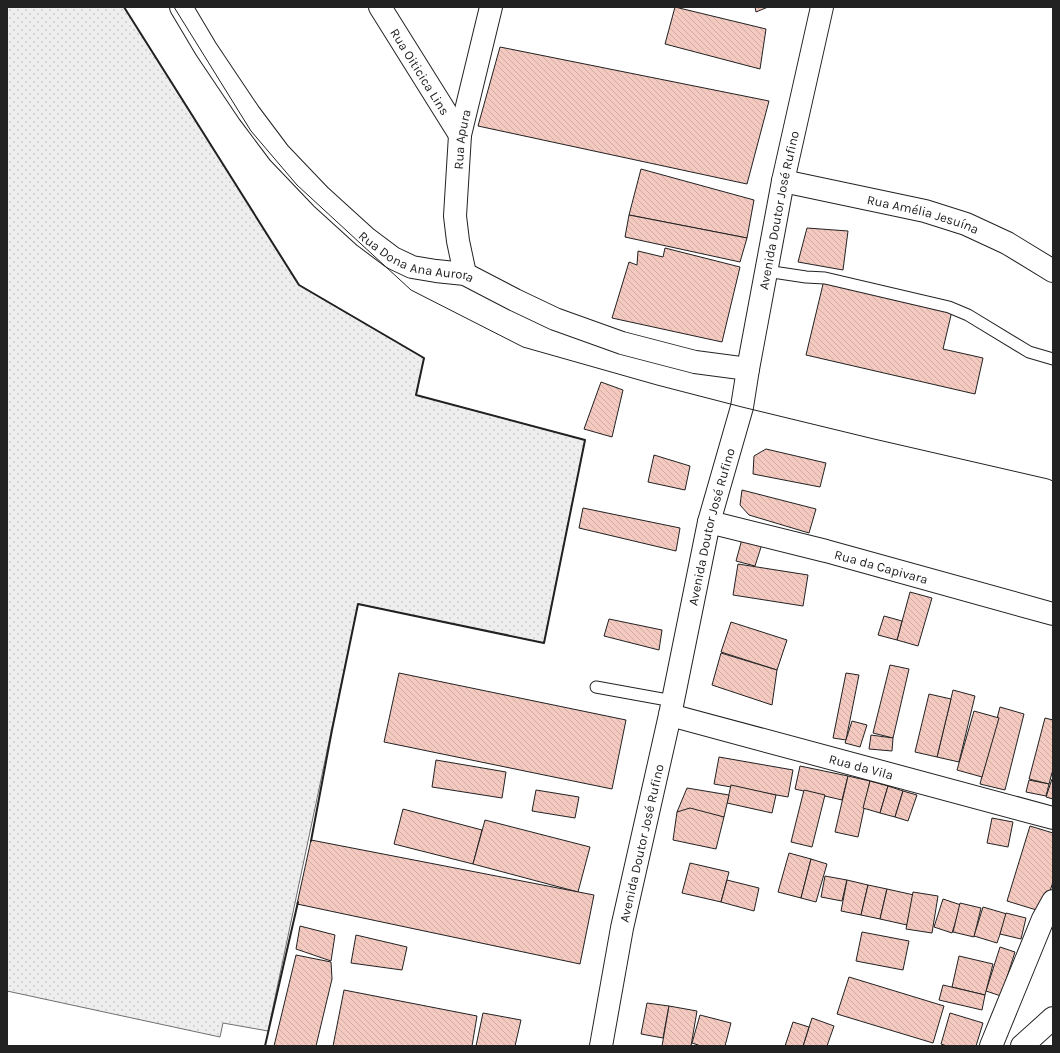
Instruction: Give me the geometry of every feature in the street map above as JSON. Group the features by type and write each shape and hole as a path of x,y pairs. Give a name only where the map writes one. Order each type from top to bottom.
{"street":[{"name":"Rua Dona Ana Aurora","path":"181,7 206,49 279,153 322,197 365,237 393,258 412,267 465,274 555,320 622,343 695,362 748,369"},
{"name":"Rua Oiticica Lins","path":"380,7 460,135"},
{"name":"Rua Apura","path":"465,274 458,241 455,216 460,135 491,7"},
{"name":"Avenida Doutor José Rufino","path":"602,1046 622,928 672,708 709,522 742,407 783,181 822,7"},
{"name":"Rua Amélia Jesuína","path":"783,181 925,211 966,224 1007,243 1053,271"},
{"name":"Rua da Capivara","path":"709,522 826,551 1053,614"},
{"name":"Rua da Vila","path":"672,708 1053,818"},
{"path":"991,1046 1043,919 1053,901"},
{"path":"1022,1046 1053,1018"}],"lane":[{"path":"766,270 825,278 949,308 968,315 1029,352 1053,359"},
{"path":"596,686 672,708"}],"shaded area":[{"path":"7,7 124,7 299,285 424,358 416,395 585,440 544,643 358,604 268,1031 223,1023 220,1037 7,991"}],"building":[{"path":"675,7 766,29 760,69 665,44"},
{"path":"755,7 768,7 756,12"},
{"path":"500,47 769,101 747,184 478,126"},
{"path":"641,169 754,200 747,238 629,215"},
{"path":"629,215 747,238 740,262 625,237"},
{"path":"807,228 848,231 843,270 798,262"},
{"path":"665,248 740,267 722,342 612,318 629,262 637,265 638,251 663,257"},
{"path":"824,280 952,311 943,349 983,358 975,394 806,355"},
{"path":"601,382 623,390 612,437 584,429"},
{"path":"766,449 826,463 820,487 753,474 754,456"},
{"path":"654,455 690,466 685,490 648,482"},
{"path":"742,490 816,509 809,533 749,515 740,505"},
{"path":"583,508 680,528 676,551 579,528"},
{"path":"742,539 762,544 755,566 736,561"},
{"path":"738,564 808,575 803,606 733,595"},
{"path":"910,592 932,598 918,646 897,640"},
{"path":"884,616 902,621 897,640 878,635"},
{"path":"609,619 662,630 659,650 604,636"},
{"path":"731,622 787,640 777,670 721,652"},
{"path":"721,653 777,670 772,705 712,685"},
{"path":"890,665 909,669 893,738 873,733"},
{"path":"399,673 626,720 612,789 384,742"},
{"path":"846,673 859,675 846,740 833,738"},
{"path":"953,690 975,696 959,762 937,757"},
{"path":"929,694 951,699 937,757 915,752"},
{"path":"1000,707 1024,714 1005,790 980,784"},
{"path":"974,711 999,718 982,777 957,770"},
{"path":"1045,718 1053,720 1053,769 1049,784 1029,779"},
{"path":"852,721 867,725 860,747 845,743"},
{"path":"871,735 893,738 892,751 869,749"},
{"path":"719,757 793,770 788,797 714,784"},
{"path":"436,760 506,772 502,798 432,787"},
{"path":"800,766 848,776 842,800 795,789"},
{"path":"848,776 870,781 858,837 835,832"},
{"path":"1053,779 1053,799 1046,797"},
{"path":"1029,780 1049,784 1046,796 1026,792"},
{"path":"870,781 888,786 880,813 863,808"},
{"path":"731,785 776,795 772,813 727,803"},
{"path":"888,786 903,791 895,817 880,813"},
{"path":"687,788 729,795 724,817 677,812"},
{"path":"536,790 579,797 575,818 532,811"},
{"path":"804,790 825,795 812,847 791,842"},
{"path":"903,791 917,795 908,821 895,817"},
{"path":"690,808 724,817 716,849 673,840 677,812"},
{"path":"403,809 482,830 473,864 394,844"},
{"path":"992,818 1013,822 1008,847 987,843"},
{"path":"485,820 590,847 578,892 473,864"},
{"path":"1030,826 1053,833 1053,882 1043,912 1007,901"},
{"path":"311,840 594,895 580,964 297,904"},
{"path":"789,853 811,859 801,898 778,892"},
{"path":"811,859 827,864 816,902 801,898"},
{"path":"690,863 729,872 721,902 682,893"},
{"path":"825,876 847,880 842,901 821,897"},
{"path":"727,880 759,888 754,911 721,902"},
{"path":"847,880 868,885 861,915 841,911"},
{"path":"868,885 887,889 880,919 861,915"},
{"path":"887,889 914,895 907,925 880,919"},
{"path":"913,892 938,896 932,933 906,929"},
{"path":"943,899 961,905 952,933 934,927"},
{"path":"960,903 981,908 974,937 953,932"},
{"path":"983,907 1007,914 997,943 974,936"},
{"path":"1006,913 1026,918 1021,939 1000,934"},
{"path":"300,926 335,935 331,961 296,949"},
{"path":"862,932 909,941 903,970 856,961"},
{"path":"356,935 407,947 402,970 351,963"},
{"path":"1000,947 1015,952 1001,996 986,991"},
{"path":"296,955 331,962 332,979 316,1046 274,1046"},
{"path":"959,956 993,964 985,995 952,987"},
{"path":"849,977 944,1006 933,1043 837,1014"},
{"path":"943,985 985,995 982,1010 939,1000"},
{"path":"344,990 477,1016 472,1046 333,1046"},
{"path":"647,1003 669,1006 663,1038 641,1034"},
{"path":"669,1006 697,1011 691,1046 662,1046"},
{"path":"483,1013 521,1020 515,1046 476,1046"},
{"path":"950,1013 983,1023 976,1046 947,1046 941,1044"},
{"path":"700,1015 731,1023 725,1046 701,1046 692,1043"},
{"path":"812,1018 834,1026 827,1046 803,1046"},
{"path":"793,1022 809,1027 803,1046 785,1046"}],"tram line":[{"path":"174,7 251,131 297,185 411,290 523,347 657,385 742,407 1053,481"}],"wall":[{"path":"124,7 299,285 424,358 416,395 585,440 544,643 358,604 311,841"},
{"path":"265,1046 298,902"}]}
